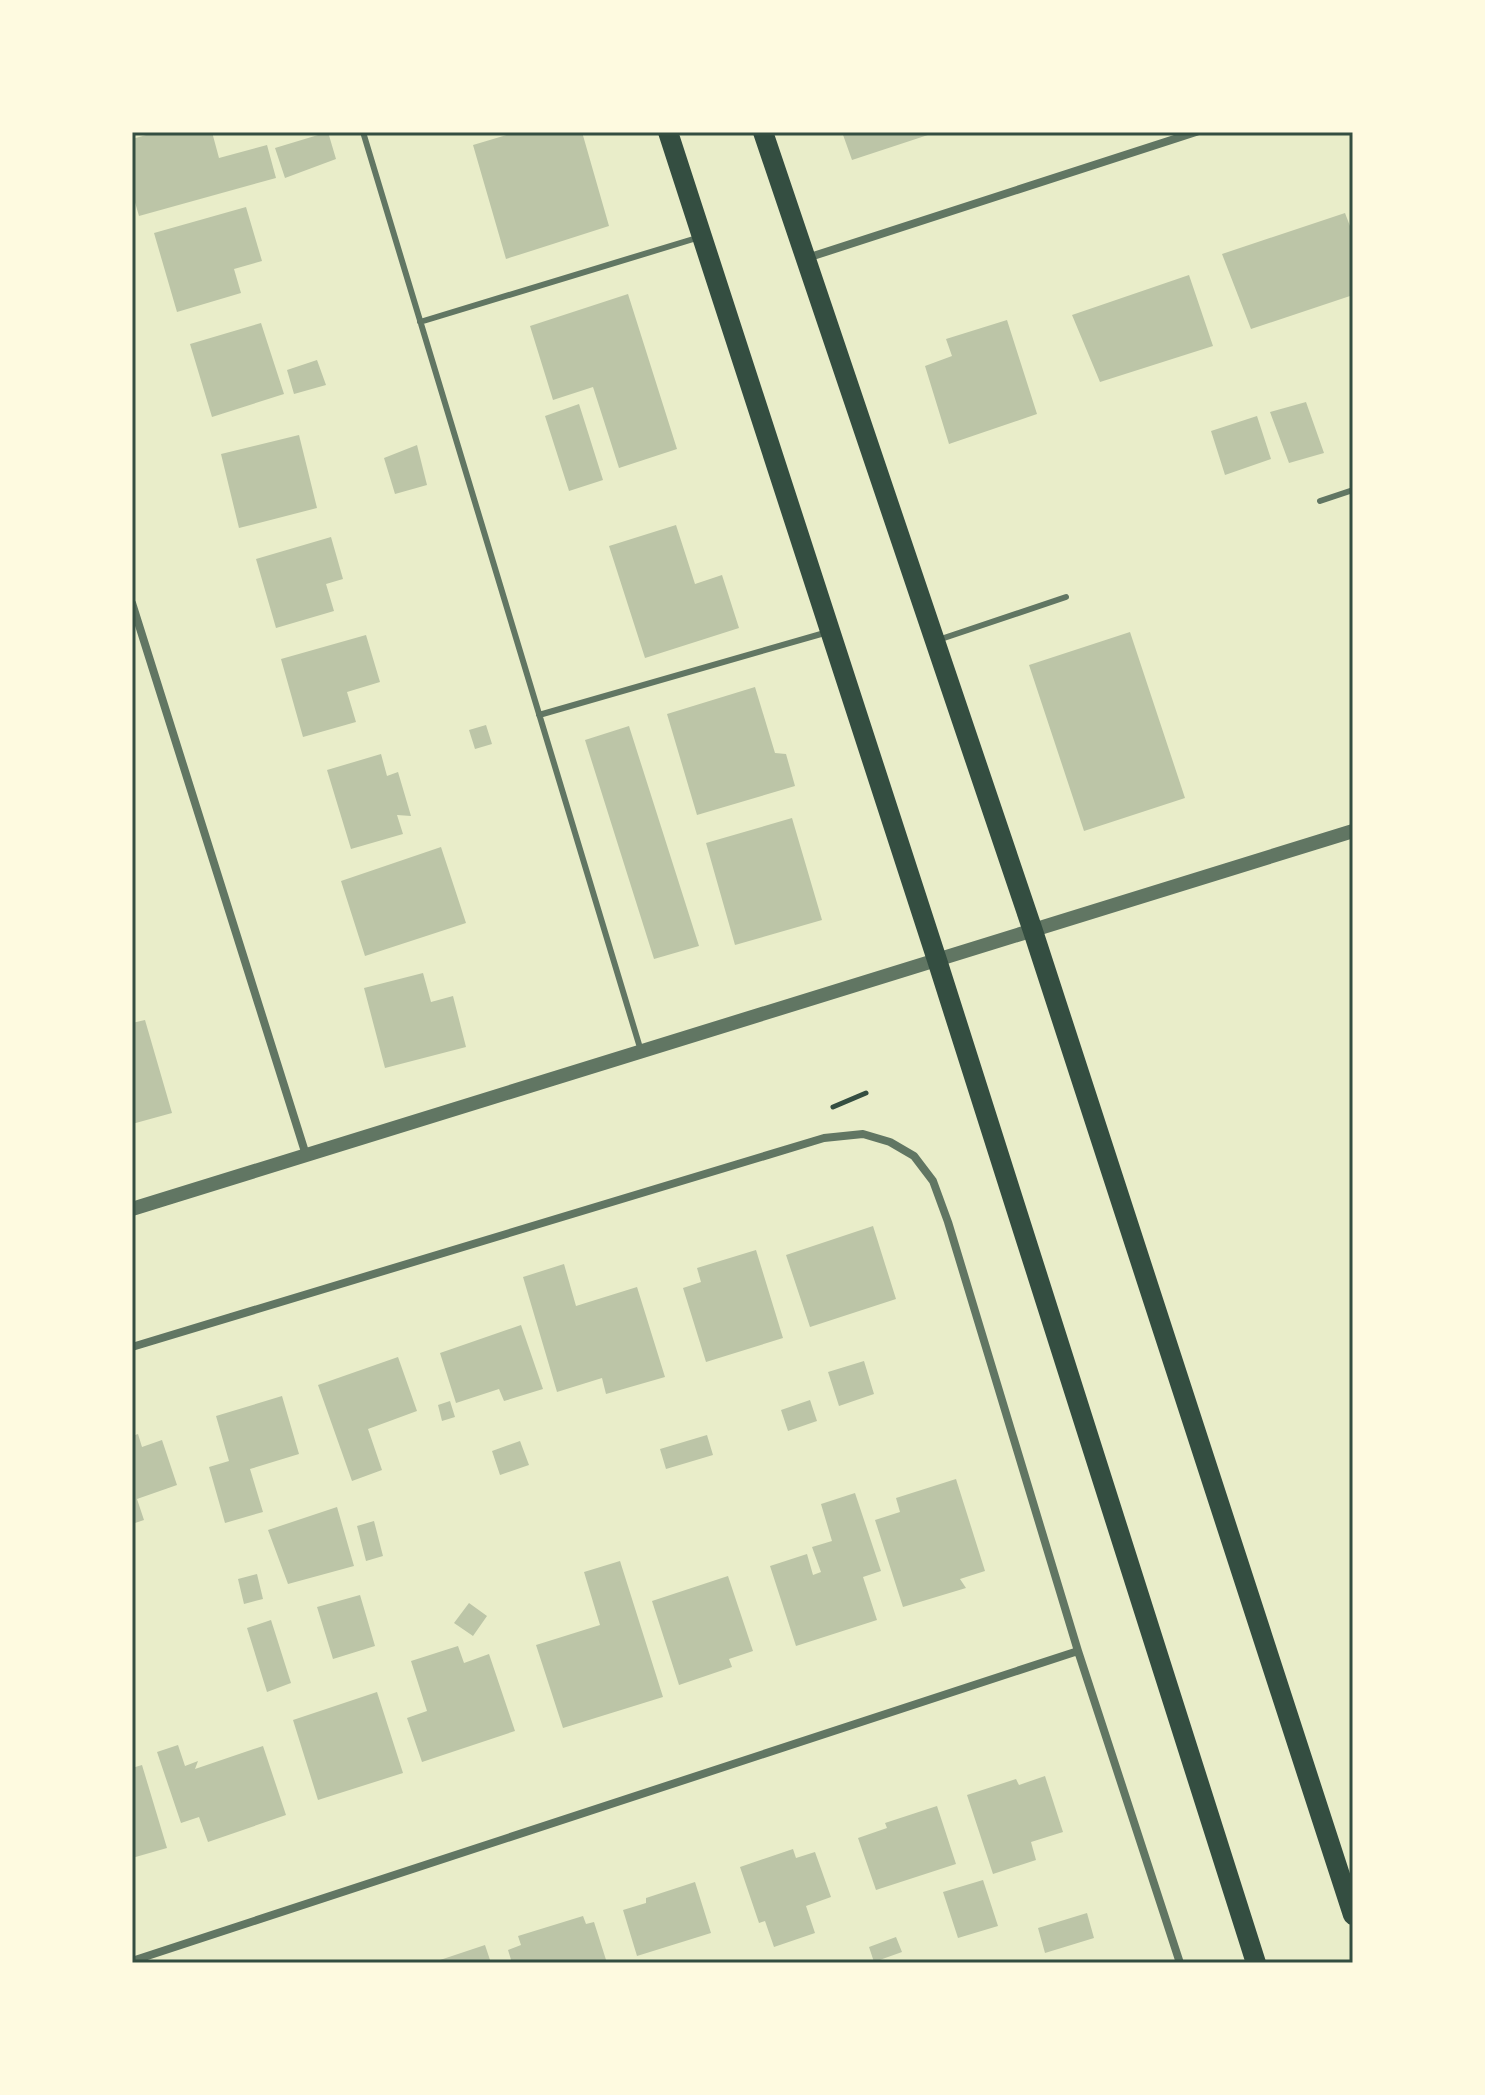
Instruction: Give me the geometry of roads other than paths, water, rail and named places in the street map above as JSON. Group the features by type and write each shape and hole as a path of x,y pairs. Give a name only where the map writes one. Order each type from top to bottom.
{"main road":[{"path":"668,132 937,960 1256,1963"},
{"path":"763,132 1033,931 1353,1915"}],"street":[{"path":"807,259 1196,132"},
{"path":"132,603 306,1155"},
{"path":"132,1209 1353,831"},
{"path":"132,1347 824,1138 863,1134 890,1142 914,1156 933,1181 948,1222 1078,1651 1180,1963"},
{"path":"132,1961 1078,1651"}],"lane":[{"path":"363,132 641,1052"},
{"path":"420,322 702,237"},
{"path":"1320,501 1353,490"},
{"path":"935,641 1066,597"},
{"path":"539,715 830,631"}]}
